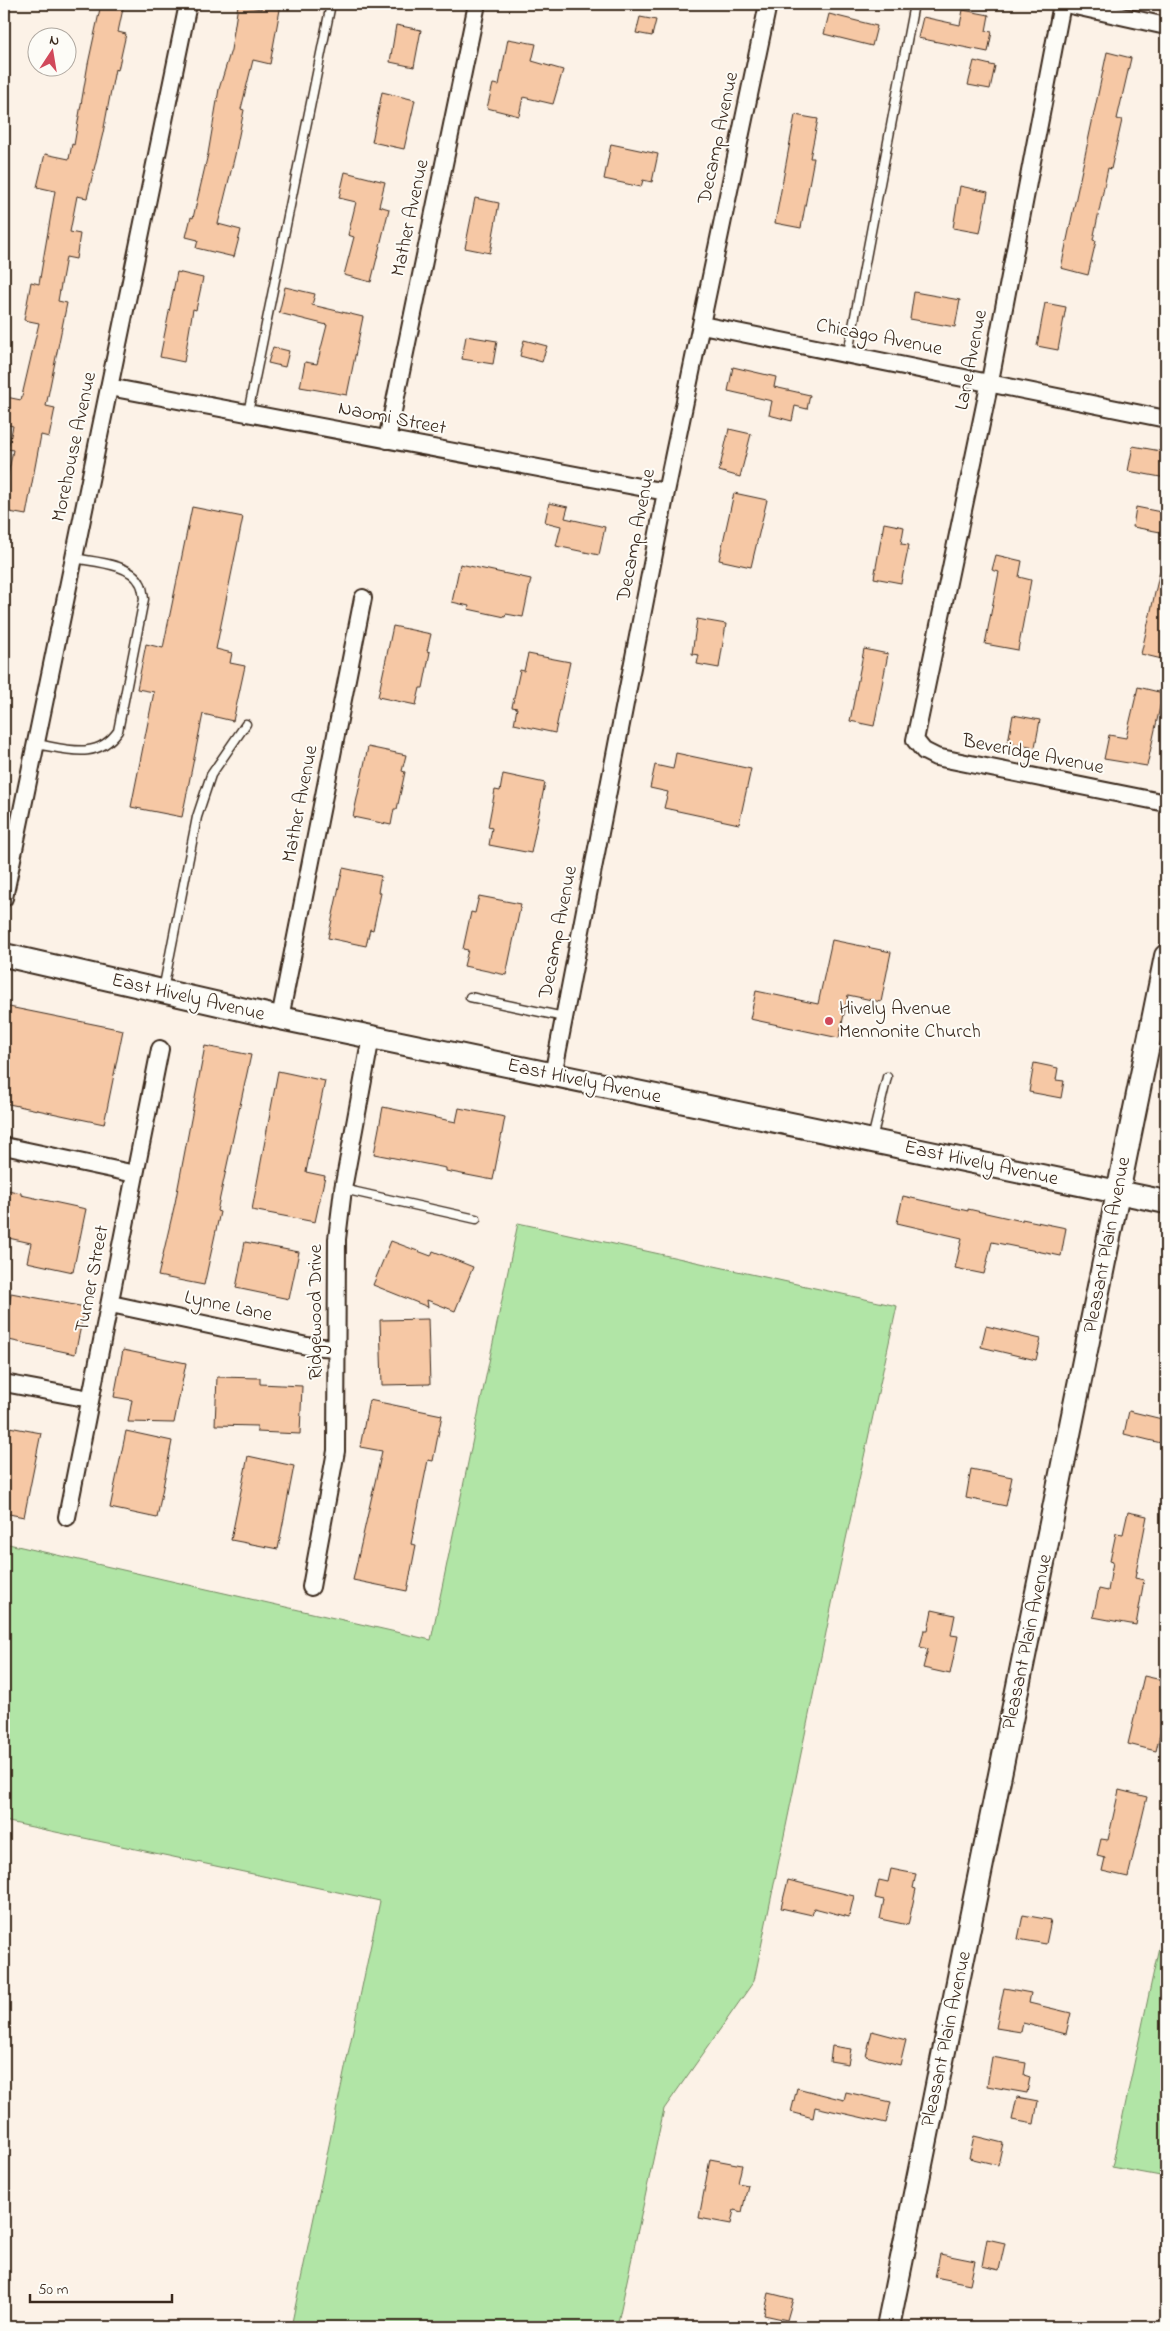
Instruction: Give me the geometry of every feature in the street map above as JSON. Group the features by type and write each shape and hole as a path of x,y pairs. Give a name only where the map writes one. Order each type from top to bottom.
{"street":[{"name":"Morehouse Avenue","path":"4,898 188,4"},
{"name":"Mather Avenue","path":"387,440 477,4"},
{"name":"Decamp Avenue","path":"553,1076 666,492 768,4"},
{"name":"Lane Avenue","path":"918,724 990,381 1062,4"},
{"path":"1066,4 1166,26"},
{"name":"Chicago Avenue","path":"702,324 1166,418"},
{"name":"Naomi Street","path":"109,387 666,492"},
{"name":"Mather Avenue","path":"280,1018 364,598"},
{"name":"Beveridge Avenue","path":"918,724 915,740 924,751 936,757 1166,803"},
{"name":"East Hively Avenue","path":"4,955 371,1038 1166,1202"},
{"name":"Pleasant Plain Avenue","path":"888,2327 1166,956"},
{"name":"Ridgewood Drive","path":"311,1587 336,1451 337,1239 343,1189 371,1038"},
{"name":"Turner Street","path":"67,1517 111,1304 160,1049"},
{"path":"4,1146 135,1174"},
{"name":"Lynne Lane","path":"111,1304 307,1346 337,1348"},
{"path":"4,1382 90,1399"}],"lane":[{"path":"248,414 331,4"},
{"path":"848,353 914,4"},
{"path":"36,744 86,751 97,750 110,743 118,731 144,599 141,583 132,574 116,567 74,558"},
{"path":"163,992 197,817 210,774 246,724"},
{"path":"470,998 564,1018"},
{"path":"872,1141 887,1077"},
{"path":"343,1189 476,1219"}],"green space":[{"path":"518,1223 897,1306 834,1594 754,1981 664,2109 617,2327 291,2327 380,1901 4,1821 4,1543 431,1640"},
{"path":"1166,1914 1166,2177 1112,2167"}],"building":[{"path":"101,4 124,4 118,32 126,34 118,70 115,69 103,133 87,198 77,196 70,232 80,234 76,259 66,257 58,301 67,303 46,406 55,408 49,437 41,435 26,515 4,511 4,494 13,450 8,449 13,426 4,424 4,406 6,397 21,400 39,323 24,320 31,282 39,284 55,191 37,187 45,154 69,159 72,144 74,145"},
{"path":"262,4 281,4 270,64 253,60 241,109 244,110 235,155 218,224 241,230 234,257 196,248 198,240 186,237 191,217 193,218 208,154 219,89 231,50 238,5 261,9"},
{"path":"963,10 989,15 986,31 992,32 988,52 918,38 923,17 960,25"},
{"path":"829,14 877,26 872,46 824,34"},
{"path":"640,17 656,20 652,36 636,33"},
{"path":"396,25 421,30 414,67 390,62"},
{"path":"508,39 536,44 532,61 563,70 553,104 523,97 519,116 487,108 493,84 499,85"},
{"path":"1107,52 1131,58 1117,119 1122,120 1111,169 1108,168 1093,240 1096,241 1088,275 1061,268"},
{"path":"974,61 995,66 990,89 968,85"},
{"path":"382,92 415,100 404,149 372,142"},
{"path":"795,115 818,119 810,158 814,158 801,228 775,223"},
{"path":"611,144 658,154 652,182 643,180 641,187 604,179"},
{"path":"345,172 385,182 379,206 389,209 371,282 344,275 354,237 348,235 356,202 339,198"},
{"path":"960,186 988,192 980,233 953,228"},
{"path":"475,198 499,203 490,253 465,248"},
{"path":"177,272 203,278 196,310 193,309 184,362 160,357"},
{"path":"285,287 315,294 312,305 363,317 347,395 300,387 305,362 317,364 327,325 279,313"},
{"path":"914,292 960,300 955,327 910,319"},
{"path":"1045,303 1066,307 1058,350 1037,346"},
{"path":"466,336 497,341 493,364 462,359"},
{"path":"524,340 547,346 542,362 520,356"},
{"path":"273,347 289,351 285,367 268,363"},
{"path":"733,367 776,377 774,387 810,395 807,409 795,406 792,421 769,415 772,401 728,391"},
{"path":"729,429 751,434 740,477 719,471"},
{"path":"1133,446 1166,452 1166,478 1128,471"},
{"path":"734,493 767,500 751,567 719,560"},
{"path":"549,503 568,507 565,518 605,527 599,555 556,546 561,526 545,522"},
{"path":"192,507 243,517 216,649 232,653 230,663 245,666 233,721 203,714 182,817 131,807 154,692 137,689 146,644 163,648"},
{"path":"1136,507 1166,513 1166,533 1133,527"},
{"path":"884,523 904,527 901,544 909,545 901,583 874,578"},
{"path":"996,555 1022,561 1019,577 1031,580 1018,650 985,644 999,572 992,570"},
{"path":"460,564 531,579 523,617 506,614 505,617 468,609 469,606 452,602"},
{"path":"1160,571 1166,571 1166,660 1141,654"},
{"path":"697,619 726,624 719,668 697,664 699,655 692,654"},
{"path":"393,626 431,634 427,651 430,652 423,688 420,688 416,705 378,697"},
{"path":"864,649 888,654 874,726 850,721"},
{"path":"528,654 570,662 555,733 514,724 517,708 512,707 520,670 524,671"},
{"path":"1138,687 1163,693 1147,766 1104,759 1109,735 1126,738"},
{"path":"1013,715 1040,720 1035,747 1008,742"},
{"path":"368,747 406,755 402,771 405,772 397,809 394,809 391,825 353,817"},
{"path":"676,753 751,769 739,824 664,808 668,792 650,788 655,765 673,769"},
{"path":"503,774 545,783 531,853 489,845 492,828 488,827 495,790 500,791"},
{"path":"343,868 381,876 378,892 381,893 373,930 370,929 366,946 328,938"},
{"path":"479,896 521,904 506,975 464,966 468,950 463,949 471,912 475,913"},
{"path":"832,940 891,952 881,1002 848,995 839,1038 750,1019 756,991 818,1004"},
{"path":"4,1006 123,1030 104,1124 4,1103"},
{"path":"205,1046 251,1055 217,1211 220,1212 204,1285 158,1276 175,1203"},
{"path":"1034,1063 1058,1068 1056,1080 1064,1081 1061,1098 1029,1092"},
{"path":"278,1071 325,1081 306,1172 325,1176 315,1222 252,1210"},
{"path":"383,1107 456,1122 459,1108 505,1117 493,1180 446,1171 446,1168 374,1154"},
{"path":"4,1189 21,1193 21,1195 86,1209 73,1272 27,1262 31,1243 4,1237"},
{"path":"903,1196 968,1211 968,1209 1022,1221 1022,1219 1066,1228 1061,1256 992,1242 984,1274 955,1268 962,1238 897,1223"},
{"path":"391,1241 431,1256 433,1251 473,1267 455,1311 427,1300 428,1307 373,1285"},
{"path":"245,1242 299,1252 289,1299 236,1288"},
{"path":"11,1293 85,1307 75,1354 4,1339"},
{"path":"428,1319 430,1384 382,1385 380,1320"},
{"path":"986,1326 1041,1339 1036,1360 981,1347"},
{"path":"123,1350 186,1363 174,1423 128,1422 132,1400 114,1397"},
{"path":"217,1377 260,1378 260,1384 302,1386 300,1434 257,1432 257,1426 215,1425"},
{"path":"369,1400 442,1415 433,1461 428,1460 411,1544 416,1545 407,1591 353,1580 382,1451 360,1447"},
{"path":"1129,1411 1166,1420 1161,1443 1124,1434"},
{"path":"4,1426 41,1433 24,1517 4,1513"},
{"path":"126,1431 172,1441 157,1518 110,1508"},
{"path":"248,1456 294,1466 278,1549 231,1540"},
{"path":"971,1469 1012,1477 1006,1506 966,1498"},
{"path":"1128,1512 1147,1516 1135,1578 1144,1580 1136,1625 1093,1617 1099,1589 1108,1591 1113,1562 1110,1561 1116,1533 1123,1534"},
{"path":"932,1610 955,1615 951,1635 958,1636 950,1674 923,1668 928,1649 920,1647 924,1630 928,1630"},
{"path":"1144,1676 1166,1681 1166,1709 1156,1751 1128,1744"},
{"path":"1119,1790 1147,1797 1128,1877 1102,1871 1105,1858 1097,1856 1101,1839 1108,1840"},
{"path":"891,1869 916,1874 913,1888 916,1889 908,1925 880,1919 884,1900 875,1898 879,1880 888,1882"},
{"path":"788,1880 854,1896 849,1917 814,1908 812,1915 781,1908"},
{"path":"1023,1915 1051,1920 1046,1944 1018,1939"},
{"path":"1004,1988 1031,1993 1029,2003 1071,2013 1066,2034 1023,2023 1021,2032 996,2028"},
{"path":"872,2031 906,2040 900,2065 866,2056"},
{"path":"832,2046 851,2049 848,2064 830,2061"},
{"path":"992,2057 1026,2063 1024,2075 1030,2077 1027,2093 987,2086"},
{"path":"797,2088 844,2100 846,2092 891,2102 886,2123 815,2107 813,2118 791,2112"},
{"path":"1017,2097 1038,2101 1034,2124 1012,2120"},
{"path":"974,2136 1003,2143 998,2165 969,2158"},
{"path":"710,2159 742,2165 738,2183 748,2185 742,2212 734,2210 731,2224 699,2218"},
{"path":"987,2239 1005,2243 999,2270 982,2266"},
{"path":"940,2254 975,2261 970,2284 935,2277"},
{"path":"769,2293 793,2299 787,2320 764,2315"}],"place":[{"name":"Hively Avenue Mennonite Church","path":"829,1021"}]}
